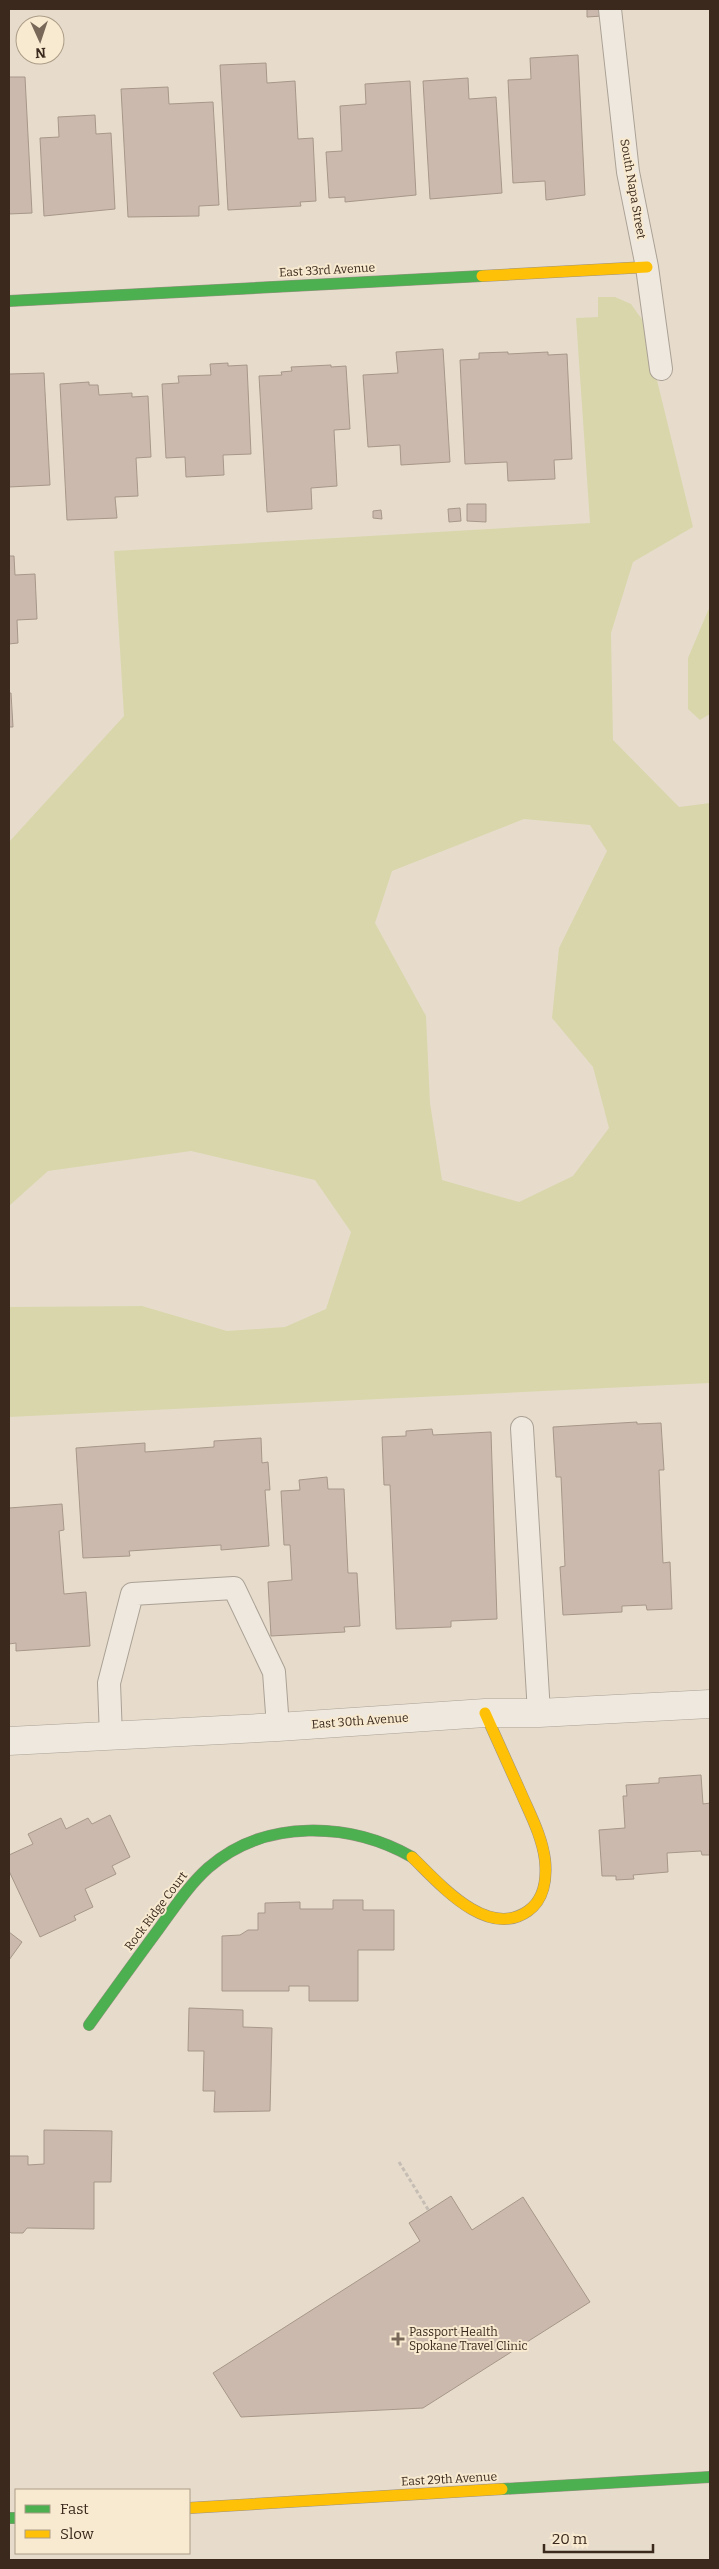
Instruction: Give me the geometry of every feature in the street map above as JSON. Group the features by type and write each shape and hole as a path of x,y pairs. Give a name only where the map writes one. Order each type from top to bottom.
{"street":[{"name":"East 33rd Avenue","path":"9,301 647,267"},
{"name":"East 30th Avenue","path":"9,1741 278,1727 485,1713 539,1714 710,1704"},
{"name":"Rock Ridge Court","path":"88,2025 184,1893 209,1866 239,1848 278,1833 324,1830 365,1836 411,1856 452,1896 484,1916 501,1920 518,1918 535,1906 543,1893 546,1861 537,1829 485,1713"},
{"name":"East 29th Avenue","path":"190,2508 710,2477"}],"lane":[{"name":"South Napa Street","path":"610,9 628,172 647,267 661,369"},
{"path":"522,1428 539,1714"},
{"path":"111,1736 109,1683 132,1594 234,1588 274,1672 278,1727"}],"path":[{"path":"398,2162 429,2211"}],"shaded area":[{"path":"598,297 615,297 631,304 646,325 653,364 693,527 633,562 611,633 613,740 679,807 710,803 710,1383 9,1417 9,1307 142,1306 227,1331 285,1327 326,1309 351,1232 315,1180 191,1151 48,1171 9,1206 9,842 124,716 114,551 590,523 576,318 598,317","holes":["524,819 590,825 607,851 559,948 552,1018 593,1067 609,1128 573,1176 519,1202 442,1180 430,1103 426,1016 375,923 392,871"]},
{"path":"710,606 710,714 700,720 688,709 688,658"}],"building":[{"path":"587,9 602,9 602,16 587,17"},
{"path":"578,55 585,195 546,200 545,181 513,183 508,80 531,79 530,58"},
{"path":"266,63 267,83 295,81 298,139 313,138 316,201 300,202 301,206 228,210 220,65"},
{"path":"9,77 25,77 32,213 9,214"},
{"path":"468,78 469,99 496,97 502,193 430,199 423,81"},
{"path":"410,81 416,195 345,202 345,197 329,198 326,152 342,151 340,106 366,104 365,84"},
{"path":"168,87 169,104 213,102 219,205 199,206 199,216 128,217 121,89"},
{"path":"95,115 96,134 111,133 115,209 44,216 40,138 59,137 58,117"},
{"path":"443,349 450,462 401,465 400,445 368,447 363,375 398,373 396,352"},
{"path":"508,352 508,354 548,352 548,355 567,354 572,459 554,460 555,479 508,481 507,462 465,464 460,360 479,359 479,353"},
{"path":"228,363 228,366 247,365 251,454 223,455 224,475 186,477 185,457 166,458 162,384 179,383 178,376 211,375 210,364"},
{"path":"331,365 331,367 346,366 350,429 334,430 337,486 311,488 312,509 267,512 259,376 282,375 281,372 292,371 291,367"},
{"path":"44,373 50,485 9,487 9,374"},
{"path":"89,382 89,385 98,385 99,395 132,393 132,397 148,396 151,457 136,458 138,496 115,497 117,518 67,520 60,384"},
{"path":"467,504 486,504 486,522 467,521"},
{"path":"460,508 461,521 449,522 448,509"},
{"path":"381,510 382,519 373,518 373,511"},
{"path":"9,556 14,556 15,575 35,574 37,619 17,620 18,643 9,644"},
{"path":"9,693 11,693 13,727 9,727"},
{"path":"637,1422 637,1424 661,1423 664,1470 659,1470 663,1563 670,1562 672,1609 647,1610 646,1605 622,1606 622,1612 563,1615 560,1567 565,1566 561,1477 556,1477 553,1427"},
{"path":"432,1429 433,1435 491,1432 497,1619 451,1621 451,1627 396,1629 390,1485 384,1485 382,1437 406,1436 406,1431"},
{"path":"261,1438 262,1463 268,1462 270,1490 265,1490 269,1546 221,1550 221,1545 129,1551 130,1556 83,1558 76,1448 145,1443 145,1452 214,1447 214,1441"},
{"path":"327,1477 328,1489 344,1489 348,1573 357,1573 360,1626 344,1627 345,1632 271,1636 268,1582 292,1580 290,1545 284,1545 281,1491 300,1490 299,1480"},
{"path":"62,1504 64,1530 59,1531 64,1594 86,1592 90,1646 16,1651 16,1643 9,1644 9,1508"},
{"path":"701,1775 703,1804 710,1803 710,1855 702,1855 701,1851 667,1853 668,1872 633,1875 634,1879 616,1880 616,1876 602,1876 599,1830 625,1828 623,1796 627,1796 626,1785 659,1783 659,1778"},
{"path":"110,1815 130,1857 112,1866 116,1874 85,1889 93,1907 74,1916 76,1920 40,1937 9,1871 9,1855 33,1844 28,1834 61,1818 66,1829 88,1818 92,1824"},
{"path":"333,1900 363,1900 363,1910 394,1910 394,1950 358,1950 358,2001 309,2001 309,1986 289,1986 289,1991 222,1991 222,1936 240,1935 248,1930 258,1930 258,1913 265,1913 265,1903 300,1902 300,1909 333,1909"},
{"path":"9,1932 22,1942 9,1960"},
{"path":"189,2008 243,2010 243,2027 272,2028 270,2111 214,2112 215,2091 203,2091 204,2051 188,2051"},
{"path":"44,2130 112,2131 111,2182 94,2182 94,2229 27,2228 23,2233 11,2233 9,2231 9,2156 28,2156 28,2165 44,2164"},
{"path":"451,2196 472,2230 523,2197 590,2302 423,2408 241,2417 213,2373 420,2241 409,2223"}],"traffic: fast":[{"path":"9,301 482,276"},
{"path":"89,2025 188,1889 208,1868 231,1852 255,1840 281,1833 308,1831 335,1832 362,1837 388,1845 412,1857"},
{"path":"502,2489 710,2477"},
{"path":"9,2518 15,2518"}],"traffic: slow":[{"path":"482,276 647,267"},
{"path":"412,1857 450,1893 480,1914 496,1918 512,1918 528,1911 538,1901 545,1882 546,1867 541,1842 532,1817 485,1713"},
{"path":"190,2508 502,2489"}],"place":[{"name":"Passport Health Spokane Travel Clinic","path":"398,2339"}]}
